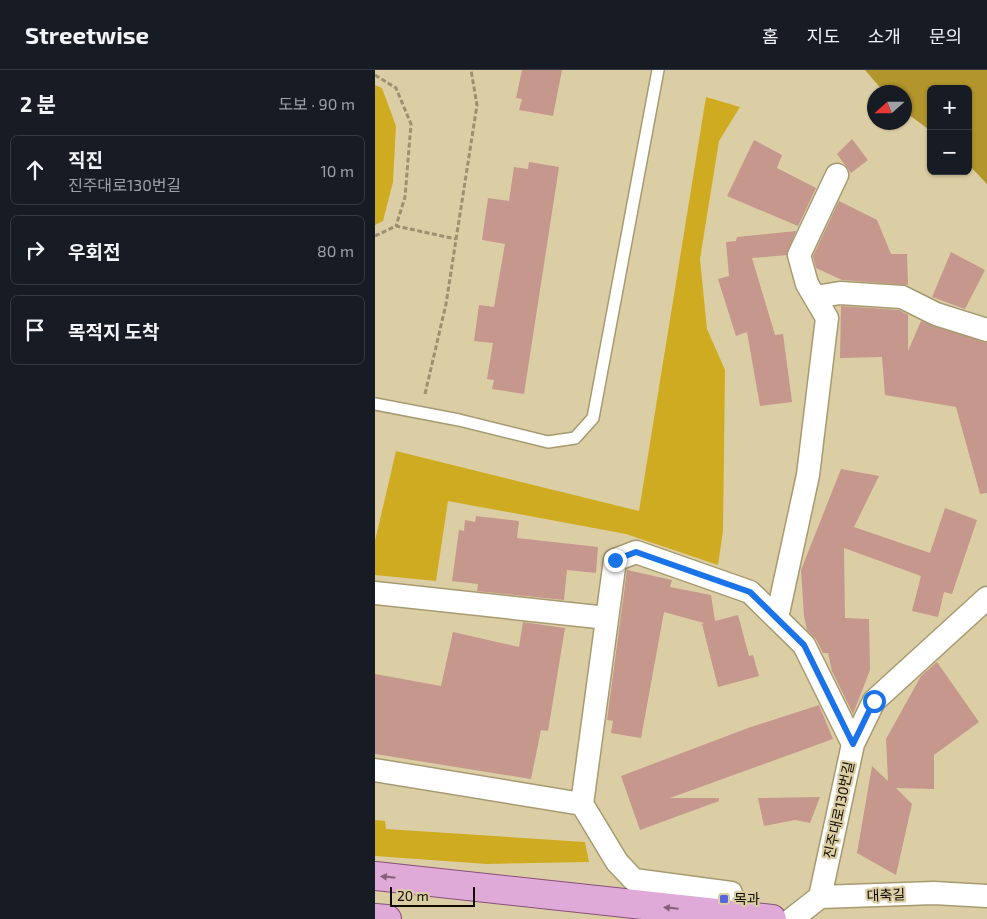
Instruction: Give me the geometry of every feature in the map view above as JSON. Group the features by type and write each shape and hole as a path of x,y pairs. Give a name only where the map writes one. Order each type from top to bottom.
{"main road":[{"path":"375,876 772,919"},
{"path":"375,918 387,919"}],"street":[{"path":"777,618 809,475 827,318 807,284 799,255 837,175"},
{"path":"815,297 840,293 902,296 936,314 987,330"},
{"path":"736,915 731,893 634,880 617,862 582,804 615,560 636,552 750,592 804,645 853,744"},
{"path":"375,593 607,618"},
{"name":"진주대로130번길","path":"820,896 853,744 874,701 987,598"},
{"path":"375,770 582,804"},
{"name":"대축길","path":"820,896 934,893 987,896"},
{"path":"792,919 820,896"}],"lane":[{"path":"375,404 421,412 549,442 575,438 593,418 658,70"}],"path":[{"path":"421,412 446,304 477,105 471,70"},
{"path":"375,75 396,88 411,124 405,197 396,226"},
{"path":"375,236 396,226 456,239"}],"shaded area":[{"path":"865,70 987,70 987,184 972,168 972,85 927,85 927,128 912,117 912,85 878,85"},
{"path":"375,85 382,88 396,126 393,182 383,221 375,225"},
{"path":"706,97 740,107 719,141 700,259 707,329 725,370 723,531 718,565 626,534 448,501 436,581 375,575 375,541 396,451 639,511"},
{"path":"375,820 385,821 386,829 585,842 589,862 487,864 375,856"}],"building":[{"path":"522,70 562,70 553,116 519,110 522,99 516,98"},
{"path":"852,139 868,160 851,173 837,154"},
{"path":"754,140 782,155 777,168 816,188 798,226 727,196"},
{"path":"529,162 559,167 524,394 492,389 494,380 487,379 493,343 474,341 479,305 494,307 505,244 482,240 488,198 509,201 514,167 528,169"},
{"path":"839,201 877,220 891,254 907,254 908,285 842,280 816,268 813,256"},
{"path":"796,231 787,255 752,258 775,335 783,334 792,402 760,406 747,332 736,336 718,279 729,276 726,242 736,241 737,237"},
{"path":"951,252 985,270 965,309 932,297"},
{"path":"841,306 899,310 908,315 908,351 921,321 987,343 987,493 980,494 956,407 885,395 882,357 840,358"},
{"path":"841,469 879,476 854,527 930,553 945,508 977,520 952,594 944,592 938,617 912,611 921,576 844,548 845,618 869,619 870,670 853,714 832,671 828,653 823,653 816,639 807,630 804,616 801,570"},
{"path":"476,516 519,521 517,538 598,547 596,573 567,570 564,600 477,591 478,584 452,581 459,530 464,531 465,520 475,522"},
{"path":"627,570 672,580 670,587 711,595 715,621 738,615 749,656 753,655 759,676 718,687 702,624 704,623 664,612 641,738 611,733 613,721 607,720"},
{"path":"523,622 565,628 548,731 541,730 531,779 375,754 375,674 441,686 453,632 519,647"},
{"path":"937,662 979,722 934,755 934,789 896,788 912,804 896,875 857,853 872,766 888,781 886,739 921,676"},
{"path":"819,705 833,739 670,798 719,798 719,801 640,830 621,776 748,728"},
{"path":"820,797 810,823 795,820 764,826 758,798"}],"place":[{"name":"목과","path":"724,899"}],"route":[{"path":"615,560 636,552 750,592 804,645 853,744 874,701"}]}
